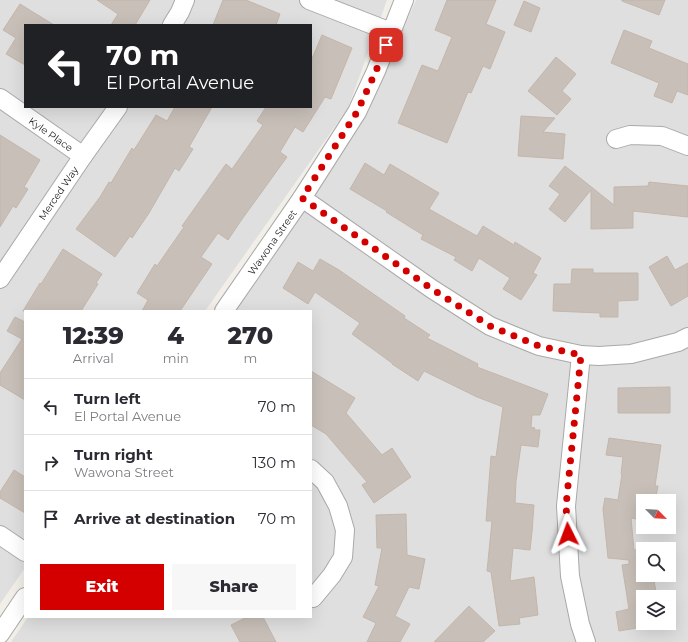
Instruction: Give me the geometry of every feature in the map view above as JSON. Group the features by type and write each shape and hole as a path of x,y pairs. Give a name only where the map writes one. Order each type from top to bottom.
{"street":[{"path":"173,24 185,0"},
{"path":"309,0 391,32"},
{"name":"Wawona Street","path":"225,310 302,198 357,112 376,71 404,0"},
{"name":"Kyle Place","path":"0,98 83,156"},
{"name":"Merced Way","path":"0,279 117,108"},
{"path":"616,139 630,135 662,136 688,146"},
{"path":"302,198 432,289 490,326 539,346 581,355 599,356 631,354 678,342 688,337"},
{"path":"581,355 566,506 570,576 580,624 586,642"},
{"path":"312,470 325,482 338,506 345,530 343,558 332,575 312,598"},
{"path":"0,535 24,551"},
{"path":"0,634 24,598"}],"shaded area":[{"path":"0,0 387,0 348,108 206,310 24,310 24,569 0,604"},
{"path":"416,0 688,0 688,642 11,642 27,618 312,618 312,310 235,310 363,120"}],"building":[{"path":"97,0 150,0 136,24 112,24 118,14"},
{"path":"223,0 246,0 280,14 276,24 213,24"},
{"path":"447,0 496,0 486,24 505,32 490,69 483,66 471,93 468,92 447,143 398,123 422,65 438,71 452,37 435,30"},
{"path":"622,0 665,0 659,15"},
{"path":"524,1 540,8 531,32 514,25"},
{"path":"20,4 52,24 24,24 24,64 6,54 16,38 3,30"},
{"path":"624,30 652,41 649,48 688,64 688,95 677,91 672,103 654,96 659,83 611,63"},
{"path":"322,35 352,48 331,99 325,97 303,132 295,127 280,152 287,157 228,240 218,233 201,257 212,264 181,310 143,310 148,300 137,293 155,264 157,266 184,227 182,226 226,164 232,169 263,125 257,121 265,108 312,108 312,59"},
{"path":"556,57 576,74 562,91 571,99 557,115 528,91"},
{"path":"174,108 211,108 189,147 193,149 179,171 175,168 149,213 132,238 130,236 115,257 76,229 100,197 109,182 111,183 132,148 134,150 156,115 167,121"},
{"path":"521,116 555,118 543,132 565,134 563,159 518,156"},
{"path":"0,135 40,160 24,187 28,189 16,208 13,206 0,227"},
{"path":"365,163 384,175 390,164 439,193 429,209 477,236 483,226 514,245 515,242 541,258 533,273 537,275 521,300 503,289 510,278 479,258 472,271 454,260 456,257 421,239 423,235 350,189"},
{"path":"565,166 614,205 614,187 648,186 649,182 688,186 688,217 633,211 633,228 591,229 591,190 565,222 549,209 560,194 549,186"},
{"path":"63,249 102,274 96,283 98,284 82,310 23,311 40,283 41,284"},
{"path":"667,256 675,270 688,263 688,296 671,306 649,267"},
{"path":"320,259 339,270 405,316 404,318 430,335 427,338 478,364 477,367 548,394 540,415 532,415 531,427 535,428 534,430 540,430 538,447 521,445 516,481 515,503 534,505 532,532 530,550 513,548 510,581 534,577 538,615 519,618 520,624 499,626 491,572 487,571 492,521 486,521 491,456 496,457 503,407 477,397 424,371 418,381 392,364 352,334 360,323 315,292 308,304 283,288 298,262 313,271"},
{"path":"572,269 593,269 593,273 638,273 638,300 618,301 618,317 600,317 600,313 553,311 554,284 571,284"},
{"path":"15,317 24,322 24,399 0,385 0,373 22,339 7,331"},
{"path":"312,372 355,398 346,413 382,455 392,448 411,477 374,503 362,485 367,482 326,434 312,426"},
{"path":"670,387 670,413 618,413 618,388"},
{"path":"609,438 661,445 655,486 658,486 656,494 636,494 636,519 631,518 634,550 636,550 636,582 654,582 656,590 636,590 636,628 619,631 616,612 629,609 622,565 629,564 629,560 608,558 603,509 605,498 618,500 623,457 606,455"},
{"path":"14,470 24,476 24,512 0,498 0,492"},
{"path":"406,514 407,555 425,559 419,589 409,587 395,616 410,624 400,642 367,642 376,623 363,617 379,586 375,585 382,548 377,548 376,515"},
{"path":"469,606 495,631 483,642 434,642"},
{"path":"245,618 264,618 276,642 240,642 231,625"}],"route":[{"path":"386,45 357,112 302,198 432,289 490,326 539,346 581,355 566,506 568,534"}]}
